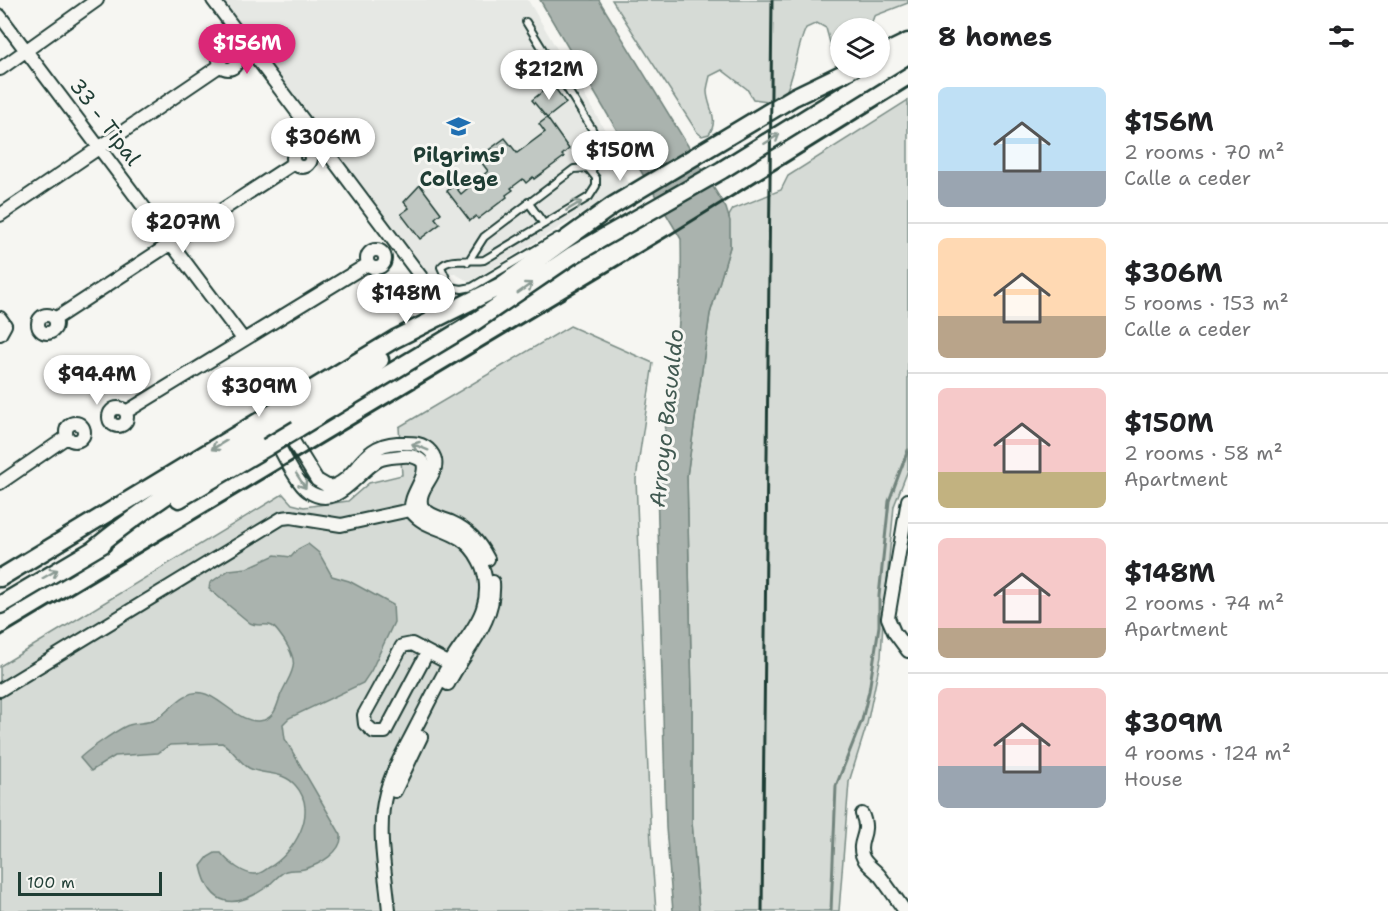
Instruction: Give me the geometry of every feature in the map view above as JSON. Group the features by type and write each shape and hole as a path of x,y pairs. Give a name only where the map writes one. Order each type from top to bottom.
{"main road":[{"path":"890,51 908,42"},
{"path":"0,605 279,433 498,306 571,256 722,170 908,55"},
{"path":"0,578 395,339 501,286 612,206 794,97 833,78"},
{"path":"40,554 66,545 175,484 279,433 395,351 483,304 501,286"},
{"path":"336,392 363,379 412,349 498,306"},
{"path":"94,549 131,519 199,473"}],"street":[{"path":"0,69 97,0"},
{"path":"213,0 433,292"},
{"name":"33 - Tipal","path":"0,16 243,339"},
{"path":"0,215 221,65"},
{"path":"55,320 294,163"},
{"path":"126,412 368,264"},
{"path":"0,318 5,325 0,334"},
{"path":"279,433 317,480 326,486 337,484 376,448 391,444 416,443 425,446 433,455 435,468 421,495 417,509"},
{"path":"279,433 303,487 315,495 328,496 343,491 372,465 392,457 414,456 423,462 424,472 412,497 419,519 453,532 463,539 475,552 483,571 486,591 482,610 395,769 386,792 383,824 389,911"},
{"path":"0,483 67,437"},
{"path":"391,444 392,457"},
{"path":"908,500 888,618 894,632 908,651"},
{"path":"0,690 282,518 291,517 341,525 417,509"},
{"path":"427,653 385,732 377,733 367,727 364,715 402,646 412,644 453,665"},
{"path":"862,814 866,831 861,847 862,856 901,906"}],"lane":[{"path":"526,22 592,129 598,148 597,159 592,171"},
{"path":"468,262 484,237 574,169 588,168 592,171 596,178 593,192 484,260 468,262 451,260 444,263 441,267 450,287 467,289 483,282 512,261 612,206"},
{"path":"528,202 544,224"},
{"path":"395,339 439,307 444,302 450,287"}],"shaded area":[{"name":"Pilgrims' College","path":"221,0 528,0 625,164 620,169 630,184 470,282 453,273 433,284"},
{"name":"Arroyo Basualdo","path":"540,0 599,0 726,208 730,221 730,247 710,314 687,476 692,822 699,911 673,911 666,828 657,486 677,348 681,239"},
{"path":"612,0 908,0 908,3 873,18 830,18 830,43 826,28 817,23 806,28 792,78 785,94 768,101 753,99 747,89 722,70 710,76 707,91 713,118 712,128 709,134 702,136 697,132"},
{"path":"908,100 908,470 894,506 881,657 867,724 849,782 839,911 699,911 692,822 687,476 710,314 730,247 729,216 733,209 781,190 788,176"},
{"path":"570,326 653,363 636,479 651,845 656,911 0,911 0,666 283,494 292,504 304,507 348,501 369,483 402,475 399,427"},
{"path":"308,544 319,553 332,576 349,581 393,605 394,622 363,683 289,718 283,724 285,739 341,835 338,847 329,857 316,864 304,869 283,872 256,894 245,899 225,901 211,890 201,866 208,857 215,853 221,853 237,867 251,874 261,873 278,862 294,843 304,820 305,808 302,796 291,781 280,775 249,768 222,743 170,745 158,753 115,756 91,771 80,758 119,730 129,725 153,721 189,694 209,695 247,719 264,720 271,716 293,668 289,649 274,627 250,623 209,589 210,583 229,570 247,568 275,555 291,557 298,549"}],"building":[{"path":"552,84 566,103 547,118 532,100"},
{"path":"547,118 569,149 562,155 564,157 534,179 533,177 526,183 523,179 511,188 513,190 506,195 507,197 478,219 476,216 470,221 447,191 454,185 461,194 488,171 478,158 505,138 517,153 545,132 539,124"},
{"path":"420,185 441,213 435,218 440,224 420,239 401,214 409,208 404,202"}],"waterway":[{"path":"831,911 836,786 862,720 869,691 879,626 879,596 889,501 908,450"}],"railway":[{"path":"762,911 772,0"},
{"path":"0,636 671,234 908,87"}],"place":[{"name":"Pilgrims' College","path":"459,127"}]}
